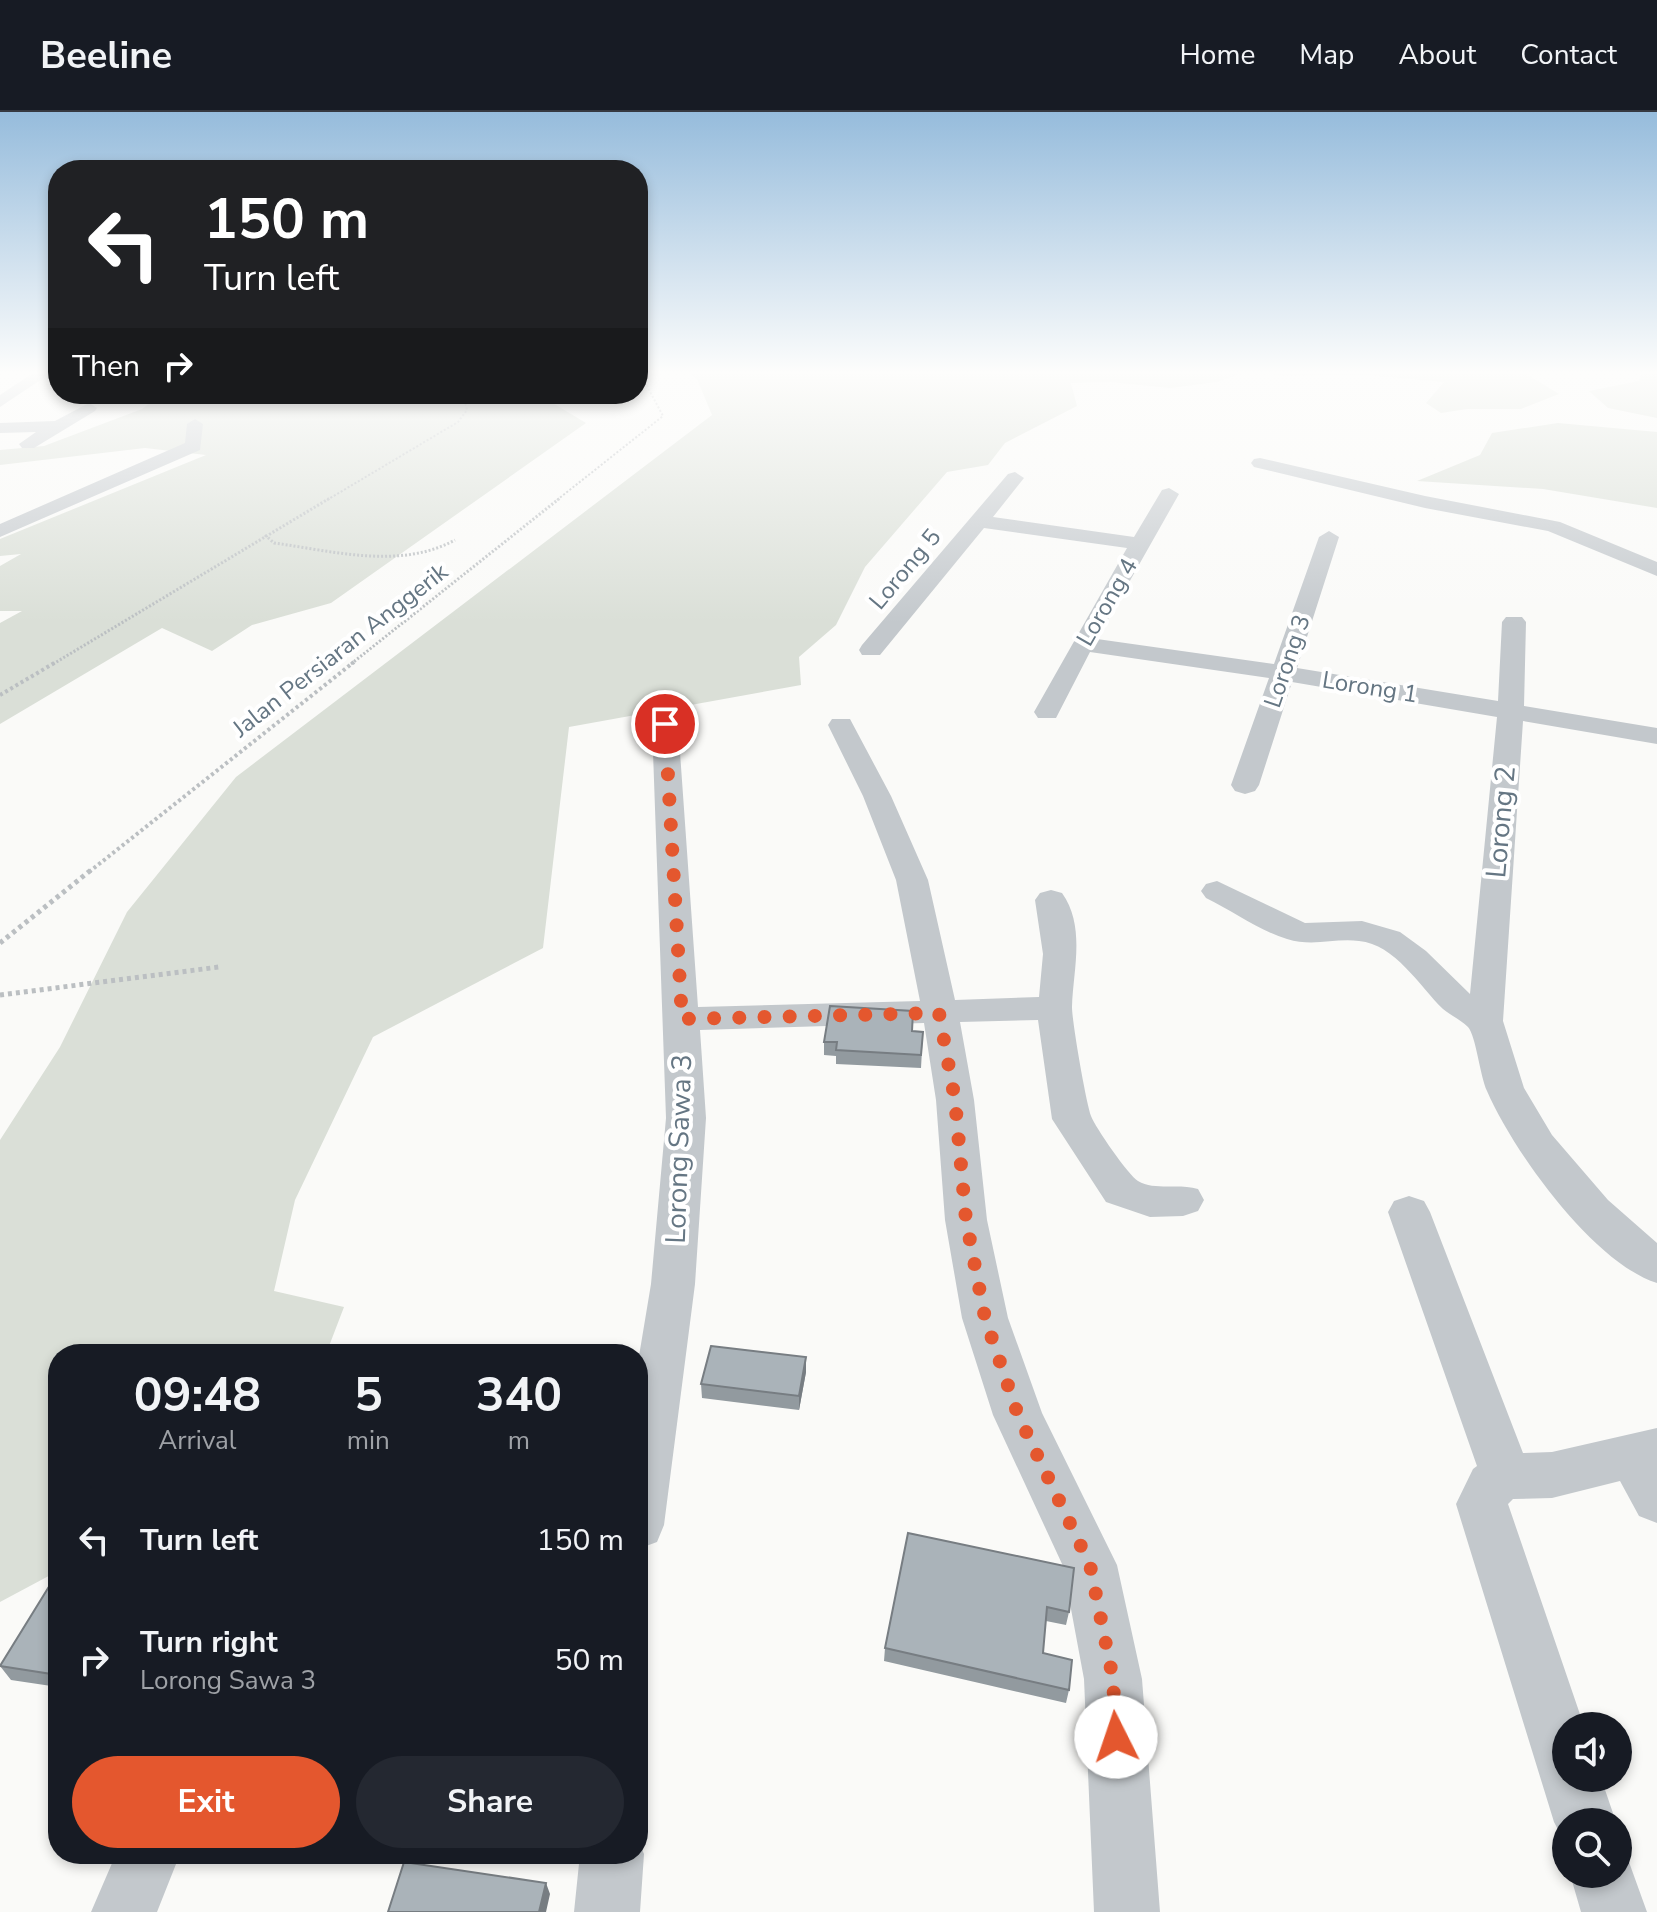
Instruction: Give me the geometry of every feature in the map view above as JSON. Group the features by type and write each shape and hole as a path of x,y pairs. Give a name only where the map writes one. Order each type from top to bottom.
{"street":[{"path":"0,531 173,455"},
{"path":"1260,463 1425,502 1553,526 1657,570"},
{"name":"Lorong 5","path":"871,650 1015,478"},
{"name":"Lorong 4","path":"1047,712 1082,644 1169,494"},
{"name":"Lorong 5","path":"979,521 1140,544"},
{"name":"Lorong 3","path":"1245,785 1329,537"},
{"name":"Lorong 2","path":"1514,622 1511,710 1485,1021 1507,1095 1556,1172 1637,1252 1657,1266"},
{"name":"Lorong 1","path":"1082,644 1283,673 1657,736"},
{"name":"Lorong Sawa 3","path":"648,1456 673,1284 686,1118 665,724"},
{"path":"841,725 877,796 912,880 929,950 955,1100 966,1220 985,1318 1018,1415 1090,1565 1113,1679 1127,1912"},
{"path":"1217,891 1299,932 1315,935 1353,929 1373,932 1393,942 1427,968 1467,1013 1485,1021"},
{"path":"1051,900 1062,941 1061,978 1054,1008 1072,1119 1121,1191 1150,1201 1183,1200"},
{"path":"682,1019 1054,1008"},
{"path":"1409,1212 1506,1476"},
{"path":"1552,1719 1482,1504 1491,1485 1506,1476 1651,1468"},
{"path":"124,1912 144,1864"},
{"path":"607,1912 611,1864"},
{"path":"1606,1888 1614,1912"}],"path":[{"path":"0,695 402,455"},
{"name":"Jalan Persiaran Anggerik","path":"0,943 614,455"},
{"path":"265,535 274,543 394,555 422,555 443,550 455,540"},
{"path":"0,995 219,967"}],"shaded area":[{"path":"0,455 85,455 0,465"},
{"path":"206,455 541,455 331,603 252,625 212,651 162,628 0,724 0,623 22,611 0,611 0,566 21,554 0,556 0,539"},
{"path":"659,455 996,455 988,465 947,472 865,567 836,625 799,657 801,685 569,727 543,948 373,1037 295,1200 274,1291 344,1307 330,1344 48,1344 48,1576 0,1602 0,1140 60,1047 127,912 236,777"},
{"path":"1480,455 1657,455 1657,508 1543,489 1417,481"}],"building":[{"path":"830,1006 913,1011 912,1031 923,1032 921,1055 836,1050 837,1042 824,1042"},
{"path":"711,1346 806,1357 799,1396 701,1384"},
{"path":"908,1533 1074,1568 1069,1612 1047,1607 1043,1653 1072,1660 1069,1690 885,1648"},
{"path":"48,1588 48,1673 0,1666"},
{"path":"403,1864 546,1883 539,1912 388,1912"}],"route":[{"path":"665,724 682,1019 939,1013 955,1100 966,1220 985,1318 1018,1415 1090,1565 1113,1679 1116,1737"}]}
